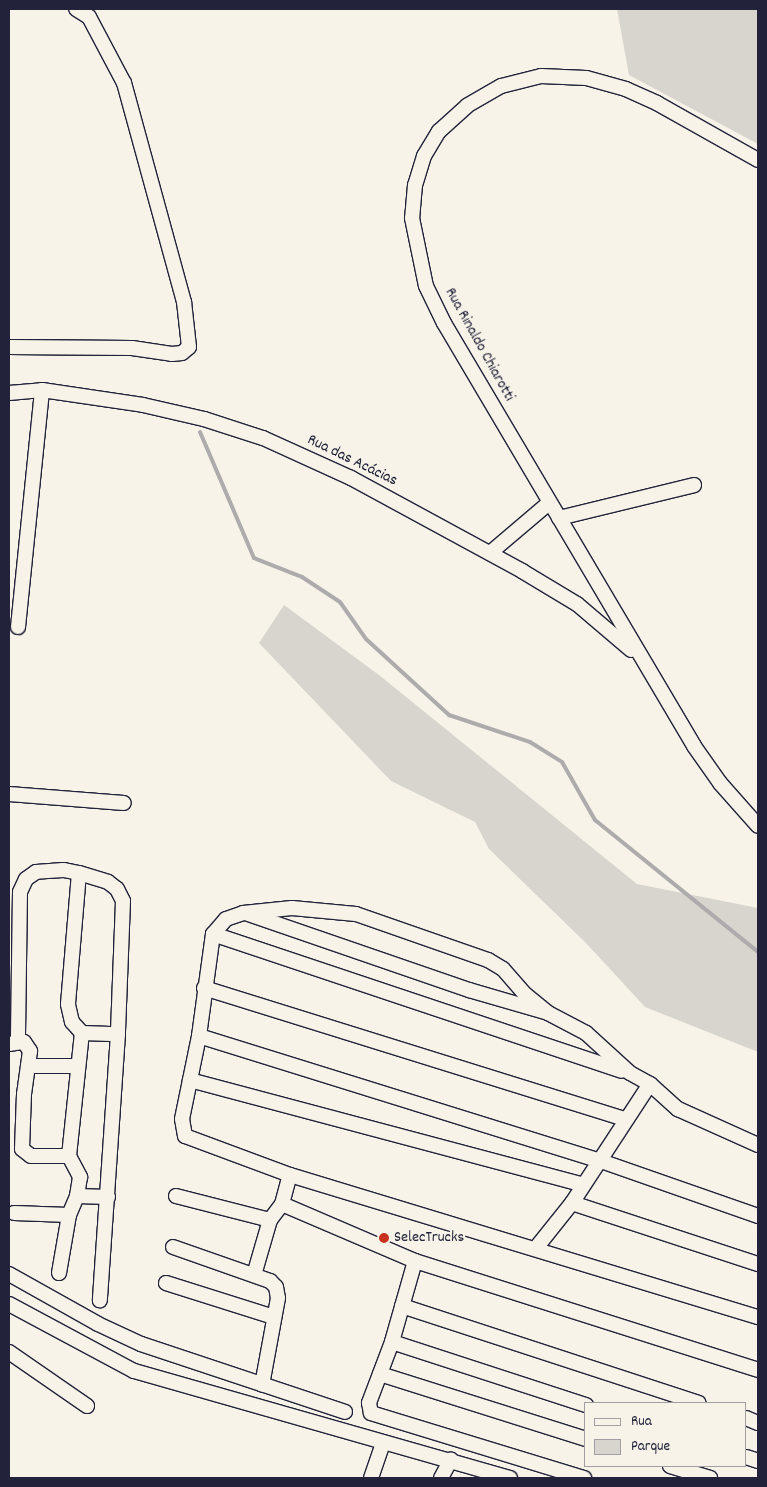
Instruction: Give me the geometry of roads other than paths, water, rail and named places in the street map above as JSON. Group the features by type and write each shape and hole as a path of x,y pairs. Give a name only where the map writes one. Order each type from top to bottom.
{"street":[{"path":"9,348 132,348 172,354 182,353 189,347 184,302 124,82 89,17 76,9"},
{"name":"Rua Rinaldo Chiarotti","path":"758,160 657,103 626,89 586,78 541,76 501,86 467,106 439,131 424,156 415,185 412,218 426,286 444,323 694,746 720,783 758,826"},
{"path":"18,627 42,390"},
{"name":"Rua das Acácias","path":"9,393 42,390 143,405 204,419 263,438 350,478 490,553 577,604 642,659"},
{"path":"559,518 694,485"},
{"path":"490,553 549,502"},
{"path":"9,794 124,803"},
{"path":"69,1156 31,1156 22,1149 30,1051 24,1042 13,1042 20,892 26,879 36,872 63,870 108,882 117,889 122,901 118,1034 100,1300"},
{"path":"79,873 68,1004 72,1022 82,1033 118,1034"},
{"path":"548,1013 526,996 503,969 488,960 431,938 356,914 335,911 292,908 243,912 226,919 213,934 204,988 199,1036 182,1119 185,1136 290,1175 536,1248 758,1317"},
{"path":"243,912 469,990 548,1013 586,1032 630,1073"},
{"path":"213,934 630,1073 650,1084 678,1109 758,1145"},
{"path":"204,988 625,1119"},
{"path":"59,1273 69,1215 77,1196 80,1177 69,1156 77,1066 82,1033"},
{"path":"199,1036 598,1160 758,1216"},
{"path":"28,1066 77,1066"},
{"path":"190,1080 582,1184"},
{"path":"536,1248 572,1203 582,1184 650,1084"},
{"path":"254,1276 270,1220 282,1204 290,1175"},
{"path":"77,1196 108,1197"},
{"path":"176,1196 270,1220"},
{"path":"572,1203 758,1264"},
{"path":"282,1204 415,1261 758,1370"},
{"path":"14,1213 69,1215"},
{"path":"174,1247 270,1281 276,1287 274,1316 262,1385"},
{"path":"415,1261 392,1342 369,1403 375,1416 584,1478"},
{"path":"9,1274 98,1324 142,1344 345,1412"},
{"path":"166,1284 274,1316"},
{"path":"9,1304 134,1371 383,1443 451,1459 510,1478"},
{"path":"402,1306 696,1402"},
{"path":"392,1342 584,1404"},
{"path":"9,1352 87,1406"},
{"path":"380,1374 584,1438"},
{"path":"371,1478 383,1443"},
{"path":"441,1478 451,1459"},
{"path":"673,1467 710,1478"}],"waterway":[{"path":"200,432 254,558 302,577 340,602 366,639 449,715 530,742 562,762 595,820 758,952"}],"place":[{"name":"SelecTrucks","path":"384,1238"}]}
